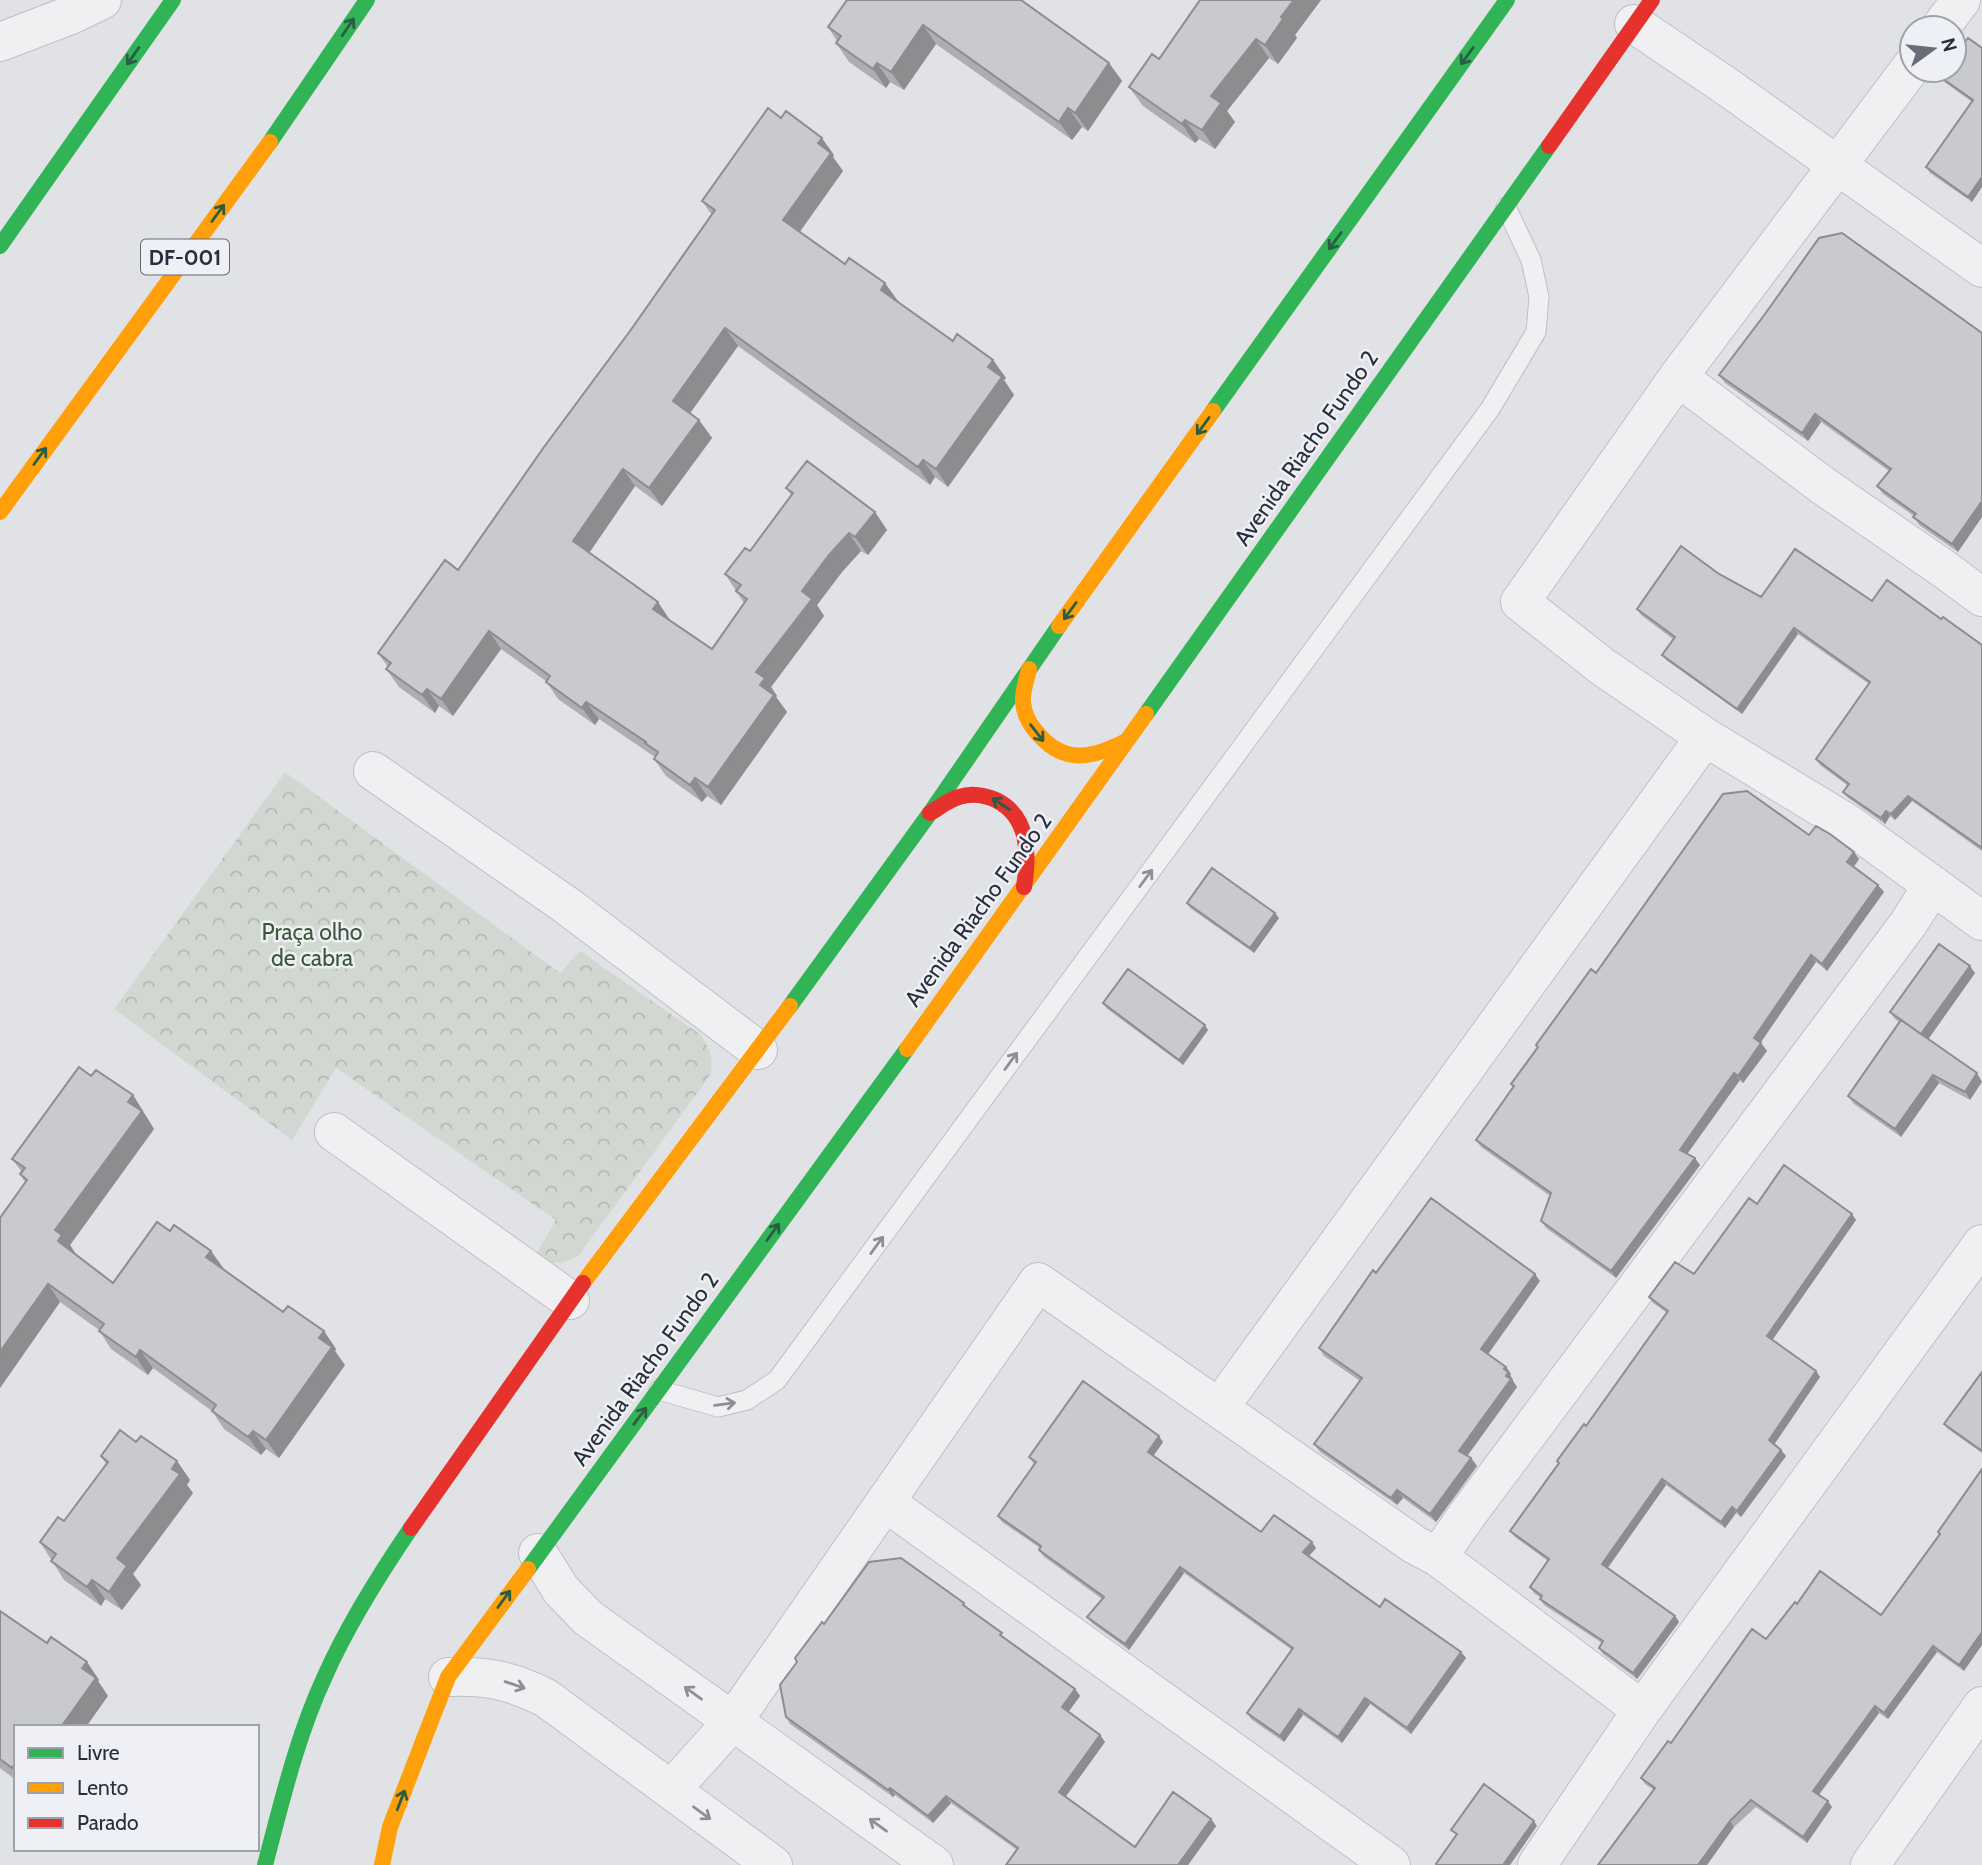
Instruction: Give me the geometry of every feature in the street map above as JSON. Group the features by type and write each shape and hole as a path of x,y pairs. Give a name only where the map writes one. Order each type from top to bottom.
{"main road":[{"path":"0,246 173,0"},
{"name":"DF-001","path":"0,512 280,128 367,0"},
{"path":"265,1865 291,1765 324,1677 353,1620 403,1541 570,1300 758,1050 930,813 1029,669 1507,0"},
{"name":"Avenida Riacho Fundo 2","path":"382,1865 390,1827 448,1677 1024,887 1643,12"},
{"path":"1029,669 1023,700 1027,721 1043,741 1064,755 1088,756 1112,749 1126,741"},
{"path":"930,813 957,797 977,794 995,799 1013,813 1024,831 1028,857 1024,887"}],"street":[{"path":"0,42 72,5"},
{"path":"1643,12 1726,86 1982,268"},
{"path":"1899,84 1678,377 1520,602 1603,667 1705,737 1847,823 1982,920"},
{"path":"1678,377 1822,485 1982,597"},
{"path":"1219,1409 1705,737"},
{"path":"373,771 566,905 758,1050"},
{"path":"1438,1557 1908,924 1933,885"},
{"path":"334,1132 570,1300"},
{"path":"1537,1865 1642,1710 1982,1244"},
{"path":"671,1790 733,1721 1038,1282 1415,1545 1438,1557 1642,1710"},
{"path":"885,1502 1391,1865"},
{"path":"538,1553 561,1590 588,1618 934,1865"},
{"path":"448,1677 499,1679 546,1698 773,1865"},
{"path":"1870,1865 1982,1706"}],"lane":[{"path":"659,1390 718,1407 747,1399 777,1380 1490,409 1536,332 1539,297 1531,260 1506,207"}],"green space":[{"name":"Praça olho de cabra","path":"285,772 560,973 580,951 701,1035 709,1049 711,1074 579,1255 557,1263 535,1256 556,1220 336,1068 292,1140 114,1009"}],"building":[{"path":"847,0 1021,0 1109,63 1075,113 1068,108 1059,122 923,25 891,72 877,63 873,69 836,43 841,36 828,27"},
{"path":"1200,0 1294,0 1265,45 1256,39 1211,96 1221,103 1202,130 1185,120 1182,124 1129,87 1152,54 1159,59"},
{"path":"1968,38 1982,48 1982,177 1968,197 1926,167 1973,100 1950,84 1968,84"},
{"path":"768,108 781,118 786,111 822,138 818,143 831,153 783,220 845,264 849,258 885,283 881,290 953,341 957,334 993,360 988,367 1002,377 936,469 923,460 918,467 725,328 673,401 699,420 649,488 623,469 573,541 658,602 653,609 712,649 747,599 736,591 741,585 725,574 745,548 750,551 793,493 786,488 807,461 875,512 855,537 849,533 802,591 812,599 756,672 765,678 760,685 774,695 708,787 695,778 690,785 654,759 658,752 646,742 586,702 582,708 546,682 550,676 489,631 441,699 427,689 422,695 386,669 391,663 378,653 445,560 458,570 630,331 715,210 702,201"},
{"path":"1842,233 1982,333 1982,501 1952,544 1913,517 1916,514 1877,486 1891,469 1815,414 1802,433 1719,375 1819,238"},
{"path":"1681,546 1719,574 1761,597 1795,549 1872,601 1887,580 1982,645 1982,848 1908,796 1891,814 1886,811 1881,818 1843,792 1849,784 1816,759 1870,682 1794,628 1737,709 1662,655 1675,637 1637,609"},
{"path":"1747,791 1809,835 1816,826 1830,834 1854,852 1847,862 1878,885 1822,964 1811,955 1754,1038 1761,1043 1738,1076 1734,1073 1680,1150 1695,1158 1611,1271 1541,1221 1551,1193 1476,1140 1514,1086 1511,1084 1538,1047 1536,1045 1591,969 1596,973 1723,794"},
{"path":"1212,868 1275,913 1250,948 1187,903"},
{"path":"1939,944 1970,966 1921,1034 1890,1012"},
{"path":"1128,969 1205,1025 1179,1060 1103,1003"},
{"path":"1901,1020 1977,1073 1965,1092 1933,1075 1895,1129 1848,1096"},
{"path":"79,1067 91,1076 96,1070 133,1095 128,1102 142,1111 55,1230 62,1235 58,1241 113,1283 157,1222 170,1231 174,1225 211,1251 206,1257 283,1312 288,1306 324,1331 319,1338 332,1347 266,1440 253,1431 248,1437 212,1411 216,1405 140,1350 136,1357 99,1331 104,1324 48,1284 0,1352 0,1218 27,1180 20,1174 25,1168 12,1159"},
{"path":"1784,1165 1852,1214 1767,1336 1816,1371 1769,1440 1781,1450 1737,1511 1732,1507 1721,1522 1662,1479 1602,1564 1675,1616 1633,1673 1599,1648 1603,1641 1540,1599 1542,1596 1530,1587 1549,1559 1510,1531 1559,1463 1557,1461 1584,1424 1586,1426 1668,1311 1649,1297 1675,1262 1694,1274 1749,1198 1757,1204"},
{"path":"1431,1198 1535,1274 1481,1349 1506,1367 1506,1376 1511,1379 1459,1451 1471,1458 1430,1514 1397,1490 1391,1498 1314,1444 1362,1378 1319,1348 1373,1270 1376,1273"},
{"path":"1982,1372 1982,1451 1944,1424"},
{"path":"1083,1381 1159,1436 1148,1452 1261,1532 1274,1515 1312,1542 1303,1552 1380,1607 1385,1599 1461,1652 1407,1728 1365,1698 1338,1737 1299,1709 1280,1736 1247,1713 1293,1648 1180,1567 1125,1644 1087,1617 1104,1597 1039,1550 1041,1546 998,1516 1036,1462 1029,1457"},
{"path":"120,1430 136,1442 141,1436 177,1461 172,1469 180,1474 117,1558 127,1566 109,1592 92,1580 87,1587 51,1561 56,1554 40,1542 58,1517 64,1521 108,1462 101,1456"},
{"path":"1982,1469 1982,1632 1959,1665 1933,1646 1884,1713 1875,1706 1813,1791 1828,1801 1803,1837 1751,1800 1730,1821 1698,1865 1598,1865 1655,1788 1641,1778 1668,1741 1671,1743 1752,1629 1766,1639 1795,1602 1797,1604 1820,1571 1881,1615 1940,1534 1938,1532"},
{"path":"901,1558 1075,1689 1062,1707 1100,1735 1059,1792 1135,1847 1173,1792 1211,1819 1178,1865 1006,1865 1018,1848 946,1796 928,1816 786,1717 780,1685 797,1662 795,1658 822,1622 824,1624 869,1562"},
{"path":"0,1611 47,1643 51,1637 87,1662 82,1668 96,1678 62,1725 14,1725 14,1765 12,1768 0,1759"},
{"path":"1484,1784 1534,1821 1503,1865 1437,1865 1457,1834 1451,1830"}],"traffic: fast":[{"path":"0,246 173,0"},
{"path":"270,142 367,0"},
{"path":"1213,411 1507,0"},
{"path":"1146,714 1549,146"},
{"path":"790,1006 930,813 1059,626"},
{"path":"528,1569 907,1049"},
{"path":"265,1865 291,1769 315,1699 354,1619 411,1528"}],"traffic: slow":[{"path":"0,512 270,142"},
{"path":"1059,626 1213,411"},
{"path":"1029,669 1023,694 1025,712 1034,729 1050,745 1070,755 1081,755 1103,751 1126,741"},
{"path":"907,1049 1146,714"},
{"path":"583,1283 790,1006"},
{"path":"382,1865 390,1827 448,1677 528,1569"}],"traffic: jam":[{"path":"1549,146 1652,0"},
{"path":"930,813 951,800 968,795 987,797 1007,807 1015,816 1025,838 1027,862 1024,887"},
{"path":"411,1528 583,1283"}]}
